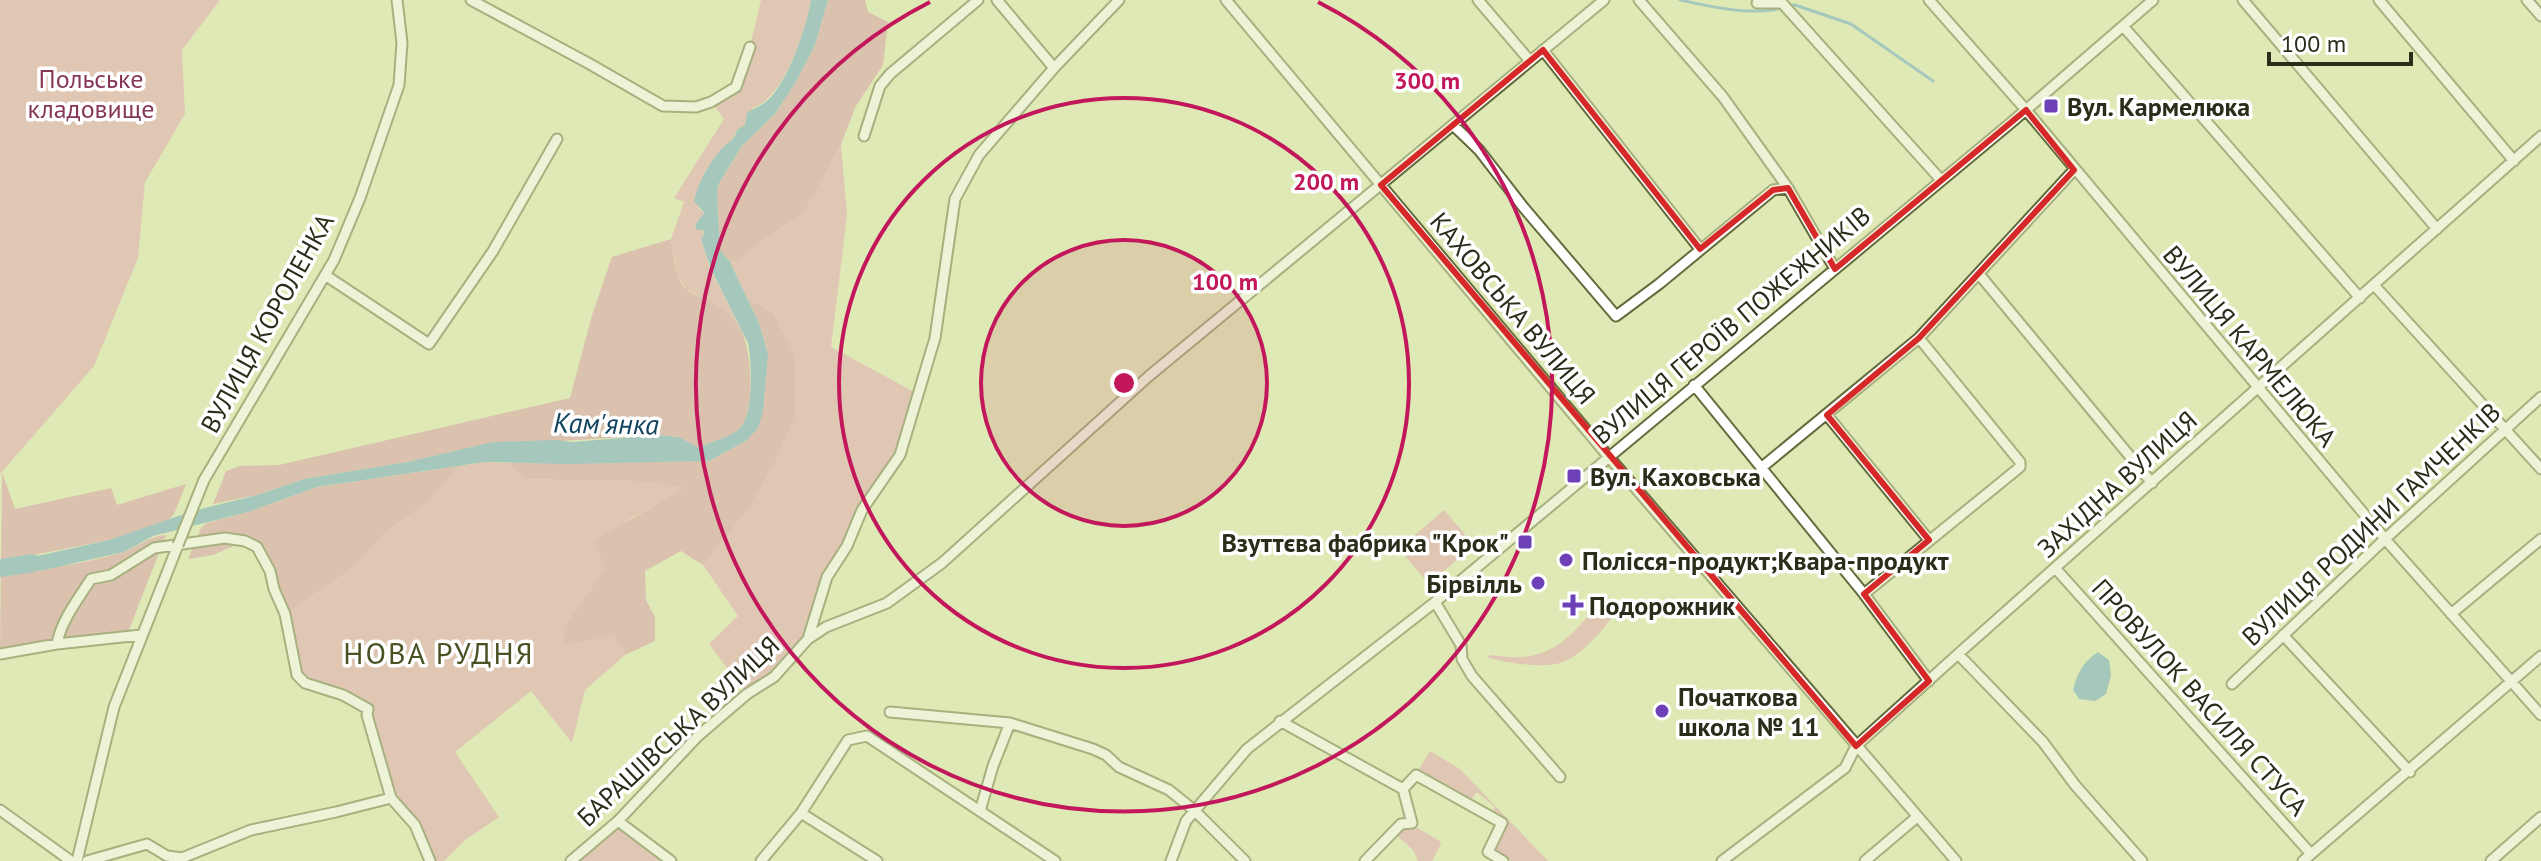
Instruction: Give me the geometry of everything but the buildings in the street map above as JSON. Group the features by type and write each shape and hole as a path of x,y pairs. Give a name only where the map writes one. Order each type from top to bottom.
{"street":[{"name":"ВУЛИЦЯ КОРОЛЕНКА","path":"74,861 104,740 141,635 204,480 334,260 360,198 399,85 402,43 397,0"},
{"path":"471,0 663,106 696,107 736,87 750,47"},
{"path":"864,136 880,86 890,74 978,0"},
{"path":"997,0 1054,68"},
{"name":"БАРАШІВСЬКА ВУЛИЦЯ","path":"571,861 618,821 698,736 747,694 774,677 808,639 827,577 847,546 862,510 900,455 935,338 955,199 979,155 1054,68 1119,0"},
{"path":"1478,0 1530,61"},
{"path":"808,639 887,603 942,563 1149,376 1604,0"},
{"path":"1639,0 1723,97 1788,188 1835,269"},
{"name":"ВУЛИЦЯ КАРМЕЛЮКА","path":"1929,0 2026,110 2385,539 2541,715"},
{"name":"ВУЛИЦЯ ГЕРОЇВ ПОЖЕЖНИКІВ","path":"1171,861 1186,821 1247,749 1435,602 2026,110 2153,0"},
{"path":"2243,0 2437,229"},
{"path":"2379,0 2514,161"},
{"path":"2527,0 2541,16"},
{"name":"КАХОВСЬКА ВУЛИЦЯ","path":"1229,2 1608,456 1956,861"},
{"path":"1757,3 1782,3 1941,180"},
{"path":"2123,26 2360,298"},
{"path":"1543,50 1700,249"},
{"path":"1453,125 1479,150 1616,316 1773,190 1788,188"},
{"name":"ЗАХІДНА ВУЛИЦЯ","path":"1722,861 1845,768 1856,746 2541,136"},
{"path":"325,275 429,344 493,251 557,139"},
{"path":"1761,468 1919,338 2074,170"},
{"path":"1979,274 2152,483"},
{"path":"2374,285 2541,469"},
{"path":"1864,594 2019,469 2020,464 1919,338"},
{"path":"1694,385 1864,594 1929,681"},
{"name":"ВУЛИЦЯ РОДИНИ ГАМЧЕНКІВ","path":"2232,684 2541,397"},
{"path":"1827,415 1929,540"},
{"path":"57,644 72,610 91,579 111,575 154,548 225,538 245,541 257,547 270,571 285,614 297,675 305,683 343,695 368,709 367,715 391,798 415,825 430,861"},
{"path":"2451,614 2541,539"},
{"name":"ПРОВУЛОК ВАСИЛЯ СТУСА","path":"2056,569 2307,858"},
{"path":"820,601 823,618 833,625"},
{"path":"1435,602 1461,645 1462,659 1472,676 1560,777"},
{"path":"0,654 141,635"},
{"path":"2283,635 2410,772"},
{"path":"1958,654 2043,742 2075,785 2142,861"},
{"path":"2307,858 2541,656"},
{"path":"890,712 1010,723 1106,755 1119,767 1169,790 1195,811 1245,861"},
{"path":"1280,721 1403,789 1412,823 1401,824 1365,861"},
{"path":"980,811 1010,723"},
{"path":"761,861 801,813 848,740 867,736 1055,861"},
{"path":"1403,789 1416,775 1502,823 1488,852 1503,861"},
{"path":"87,861 147,844 167,856 182,858 251,830 391,798"},
{"path":"0,810 74,861"},
{"path":"801,813 877,861"},
{"path":"1865,861 1917,817"},
{"path":"2491,861 2541,817"},
{"path":"618,821 671,861"}],"highlighted area":[{"path":"1543,50 1700,249 1773,190 1788,188 1835,269 2026,110 2074,170 1919,338 1827,415 1929,540 1864,594 1929,681 1856,746 1381,185"}],"green space":[{"name":"Польське кладовище","path":"0,0 220,0 182,50 185,114 145,182 138,258 94,366 0,474"},
{"path":"761,0 811,0 799,45 784,77 764,102 753,108 745,125 737,130 706,170 701,183 698,208 704,213 699,221 704,235 701,239 710,268 737,321 707,299 686,290 678,275 671,239 684,202 674,198 724,119 711,102 736,86 750,47"},
{"path":"841,144 847,215 831,347 918,394 900,455 827,577 808,639 774,677 747,694 709,644 738,616 703,565 746,512 772,312 747,298 730,262 739,261 759,243 804,213"},
{"path":"485,462 508,463 524,479 647,482 684,488 626,521 605,569 564,629 567,645 613,634 625,655 585,690 572,743 531,691 455,752 499,817 465,840 444,861 430,861 415,825 391,798 367,715 358,703 297,675 285,614 348,572 388,530 428,502 459,466"},
{"path":"1444,510 1474,545 1429,584 1399,549"},
{"path":"1604,598 1611,599 1610,609 1614,614 1592,641 1570,659 1556,664 1536,665 1487,657 1529,656 1557,646 1580,626"},
{"path":"1430,751 1460,769 1548,861 1512,861 1496,852 1494,845 1506,822 1492,813 1495,807 1477,792 1470,801 1418,771"},
{"path":"618,821 664,861 571,861"},
{"path":"1414,826 1440,841 1432,861 1418,861 1413,850 1395,834"}],"shaded area":[{"path":"828,0 865,0 868,12 888,22 883,65 856,106 841,144 804,213 759,243 739,261 730,262 720,250 719,183 742,146 775,114 797,80 815,45"},
{"path":"671,239 676,267 684,287 713,302 741,328 750,372 749,404 742,426 733,434 699,448 679,437 659,435 477,446 407,462 304,479 257,495 213,504 226,471 240,466 279,465 570,398 592,315 612,257"},
{"path":"747,298 772,312 795,355 795,415 776,459 746,512 703,565 681,551 645,571 646,600 655,617 655,641 625,655 613,635 566,645 563,629 605,569 594,541 683,488 647,482 524,479 508,463 709,461 746,441 763,412 768,354 759,323"},
{"path":"459,466 428,502 388,530 348,572 285,614 257,547 245,541 213,555 188,559 201,528 207,523 317,487"},
{"path":"2,472 15,509 111,488 117,505 186,484 168,521 109,540 9,562 8,574 64,565 120,553 166,535 129,630 0,654"}],"water":[{"path":"811,0 828,0 815,45 775,114 742,146 719,183 717,193 720,250 730,262 759,323 768,354 763,412 758,428 746,441 709,461 485,462 317,487 248,512 153,536 124,552 44,570 8,574 10,562 109,540 193,511 304,479 407,462 493,442 572,442 659,435 679,437 699,448 734,433 743,424 749,407 748,343 711,269 701,239 703,230 697,230 695,225 704,213 694,201 708,167 733,139 737,130 745,125 747,113 768,100 783,80 801,38"},
{"path":"2098,652 2109,660 2111,675 2106,694 2095,701 2079,699 2073,690 2077,678 2085,664"}],"waterway":[{"path":"1680,0 1744,11 1782,8"},
{"path":"1789,6 1795,5 1851,24 1933,81"},
{"name":"Кам'янка","path":"0,568 32,563"}],"place":[{"name":"Вул. Кармелюка","path":"2051,106"},
{"name":"Вул. Каховська","path":"1574,476"},
{"name":"Взуттєва фабрика \"Крок\"","path":"1525,542"},
{"name":"Полісся-продукт;Квара-продукт","path":"1566,560"},
{"name":"Бірвілль","path":"1538,583"},
{"name":"Подорожник","path":"1573,605"},
{"name":"Початкова школа № 11","path":"1662,711"}],"district":[{"name":"НОВА РУДНЯ","path":"439,652"}]}
